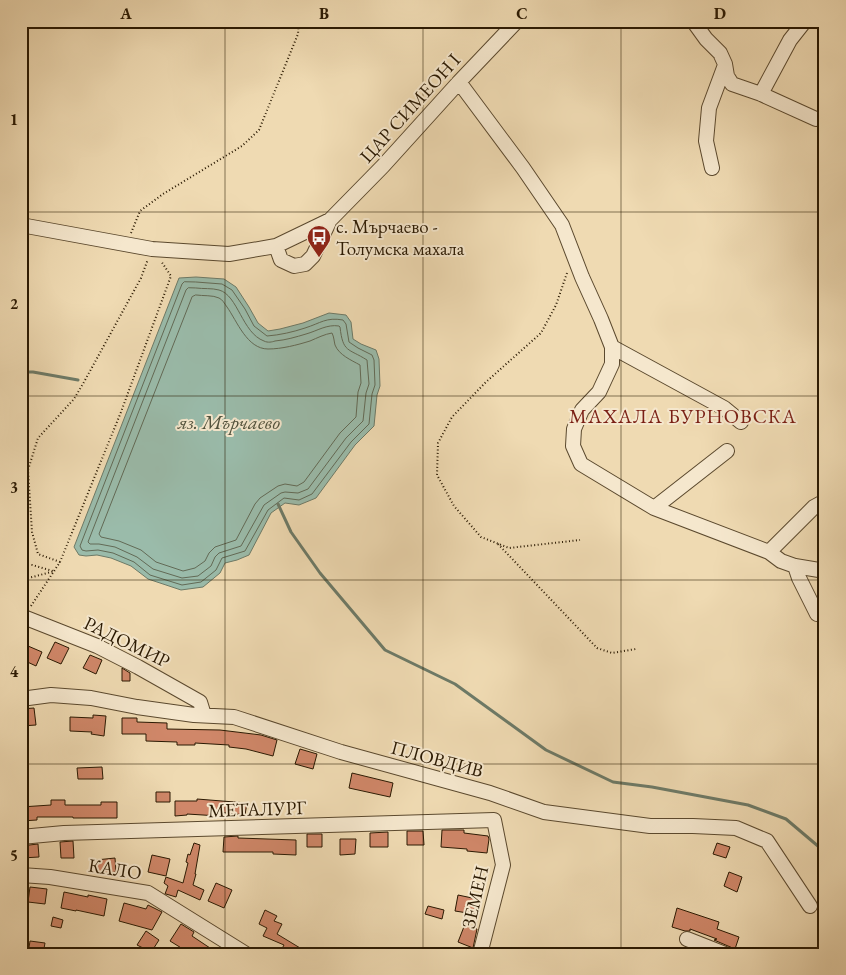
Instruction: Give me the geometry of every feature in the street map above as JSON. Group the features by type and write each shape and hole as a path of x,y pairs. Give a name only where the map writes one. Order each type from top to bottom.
{"street":[{"name":"ЦАР СИМЕОН I","path":"330,220 384,166 459,82 517,21"},
{"path":"693,21 706,40 720,53 725,64 727,76 732,84 761,94 816,119"},
{"path":"761,94 790,40 805,21"},
{"path":"712,168 706,141 709,108 725,64"},
{"path":"459,82 523,168 562,225 612,347 612,364 598,392 582,410 574,429 573,446 581,464 654,508 768,552 781,561 795,566 825,571"},
{"path":"21,225 152,249 229,254 276,246 330,220"},
{"path":"276,246 281,260 294,266 305,264 313,256 330,220"},
{"path":"612,347 724,408 741,422"},
{"path":"654,508 727,451"},
{"path":"768,552 814,507 825,501"},
{"path":"795,566 816,614"},
{"name":"РАДОМИР","path":"23,617 97,646 138,667 200,702 204,715"},
{"name":"ПЛОВДИВ","path":"21,699 59,695 91,698 137,707 204,715 234,716 341,752 490,793 544,812 650,826 736,828 767,840 810,906"},
{"name":"МЕТАЛУРГ","path":"21,837 73,833 494,820"},
{"name":"ЗЕМЕН","path":"480,954 503,865 494,820"},
{"name":"КАЛО","path":"21,875 50,877 148,893 246,954"},
{"path":"687,939 725,954"}],"path":[{"path":"126,244 140,211 163,194 242,146 259,130 298,34 299,21"},
{"path":"60,562 38,554 32,532 28,470 38,438 74,399 141,278 152,249"},
{"path":"23,617 60,562 121,412 171,276 152,249"},
{"path":"573,254 556,305 541,333 486,382 452,417 438,443 437,475 454,506 481,536 496,543 509,548 580,540"},
{"path":"496,543 597,648 612,653 636,649"},
{"path":"21,565 32,565 55,571"},
{"path":"21,580 55,571"}],"water":[{"name":"яз. Мърчаево","path":"179,278 224,279 236,287 258,323 268,331 303,323 329,313 346,315 351,322 353,339 376,350 379,359 380,386 377,395 374,426 355,445 316,498 299,505 285,503 271,513 249,555 225,563 220,573 203,587 181,590 148,579 131,566 111,558 97,555 79,555 74,547"}],"building":[{"path":"55,642 69,648 61,664 47,658"},
{"path":"21,643 42,652 36,666 21,659"},
{"path":"90,655 102,660 96,674 83,668"},
{"path":"122,668 130,673 130,681 122,681"},
{"path":"34,708 36,725 21,726 21,709"},
{"path":"93,715 106,716 104,736 91,734 92,732 70,731 70,717 93,718"},
{"path":"122,718 137,718 137,722 167,723 167,729 220,730 261,735 277,740 273,756 229,747 229,745 195,743 195,745 177,745 177,742 146,741 146,734 122,734"},
{"path":"300,749 317,754 313,769 295,764"},
{"path":"102,767 103,779 78,779 77,768"},
{"path":"352,773 393,783 390,797 349,788"},
{"path":"156,792 170,792 170,802 156,802"},
{"path":"197,799 247,803 245,815 219,812 219,816 187,814 175,816 175,801 197,801"},
{"path":"51,800 65,800 65,805 101,805 101,802 117,802 117,818 37,817 37,820 21,821 21,807 51,805"},
{"path":"442,830 464,830 464,833 488,836 487,853 441,847"},
{"path":"407,831 423,831 424,845 407,845"},
{"path":"388,832 388,847 370,847 370,833"},
{"path":"307,834 322,834 322,847 307,847"},
{"path":"238,836 238,838 296,840 296,855 273,854 273,852 223,852 224,837"},
{"path":"340,839 356,839 355,854 340,855"},
{"path":"73,841 74,858 61,858 60,842"},
{"path":"194,843 200,845 193,885 204,890 200,900 178,890 176,897 165,894 168,886 164,883 166,877 183,883 188,863 186,862 188,854 190,855"},
{"path":"717,843 730,847 726,858 713,854"},
{"path":"38,844 39,857 22,858 21,846"},
{"path":"152,855 170,859 166,876 148,872"},
{"path":"115,858 116,872 97,874 96,860"},
{"path":"729,872 742,877 737,892 724,886"},
{"path":"216,883 232,890 224,908 208,901"},
{"path":"30,887 47,889 45,904 28,902"},
{"path":"64,892 107,899 104,916 61,908"},
{"path":"458,895 477,899 474,914 455,911"},
{"path":"124,903 146,909 148,905 162,912 152,930 119,921"},
{"path":"428,906 444,910 442,919 425,914"},
{"path":"677,908 719,922 717,929 739,937 735,949 714,940 717,939 690,929 690,931 685,931 672,927"},
{"path":"265,910 277,916 274,921 282,924 277,934 310,954 279,954 284,945 263,936 267,928 259,924"},
{"path":"53,917 63,920 61,928 51,926"},
{"path":"181,924 194,932 192,936 219,954 191,954 170,941"},
{"path":"465,924 477,929 473,948 458,942"},
{"path":"146,931 159,940 150,954 139,954 143,948 137,945"},
{"path":"30,941 45,943 43,954 28,954"}],"waterway":[{"path":"21,372 33,372 78,380"},
{"path":"278,504 291,532 320,573 385,650 455,684 546,750 613,782 652,787 748,805 786,819 825,852"}],"place":[{"name":"с. Мърчаево - Толумска махала","path":"319,258"}],"district":[{"name":"МАХАЛА БУРНОВСКА","path":"683,416"}]}
